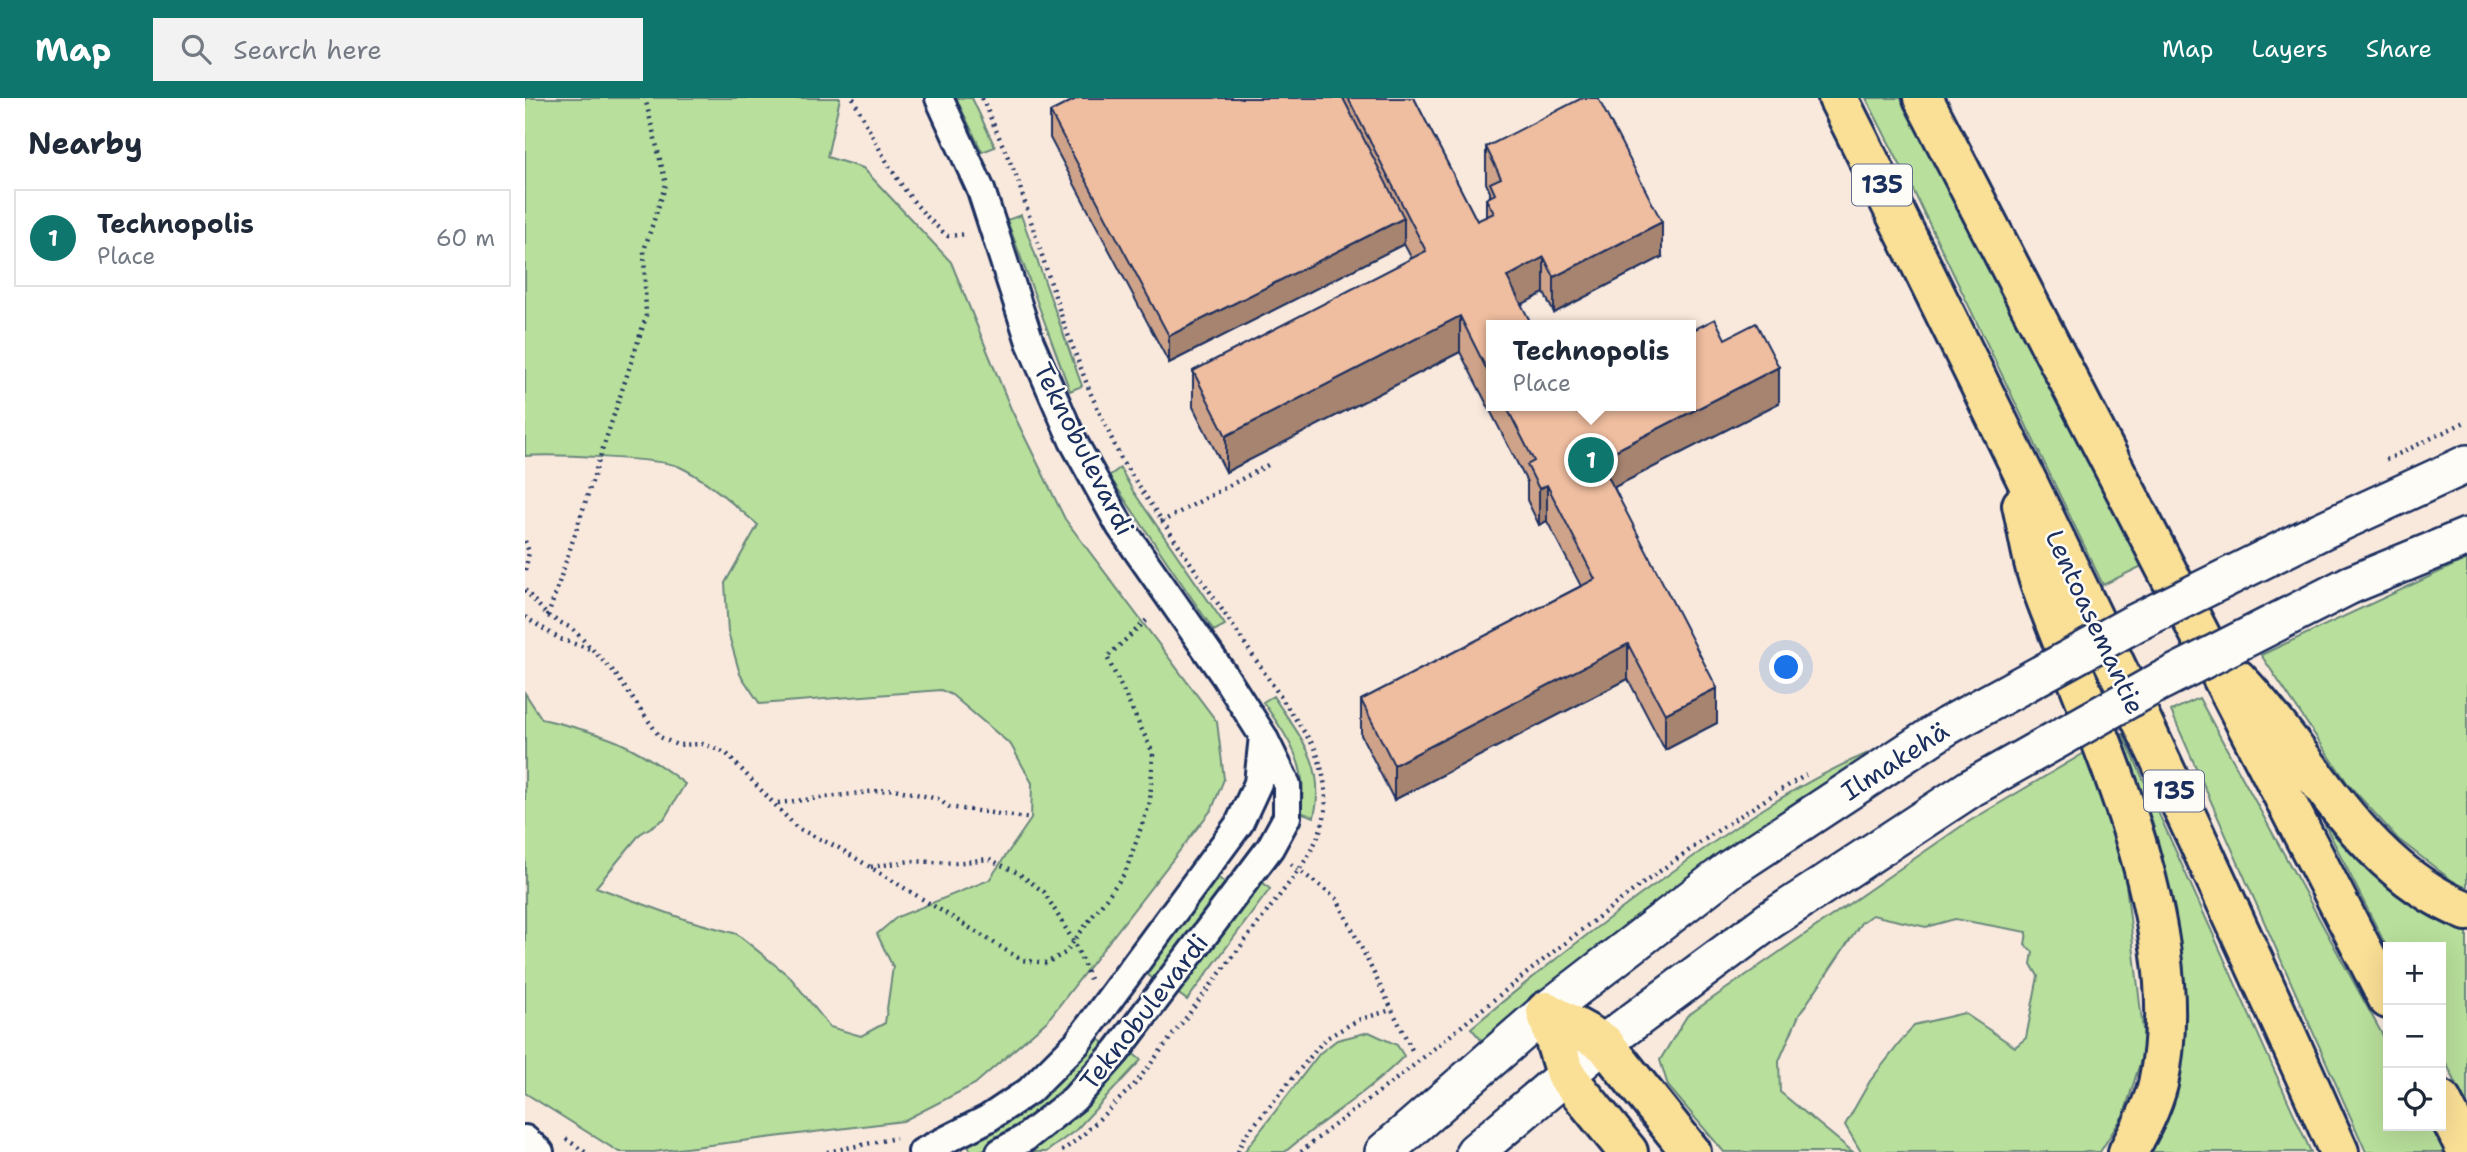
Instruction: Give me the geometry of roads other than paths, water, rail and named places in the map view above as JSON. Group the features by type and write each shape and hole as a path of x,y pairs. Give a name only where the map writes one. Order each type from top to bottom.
{"highway":[{"name":"Lentoasemantie","path":"1838,98 2005,431 2211,870 2339,1152"},
{"path":"1923,98 2383,989"},
{"path":"2005,431 2039,580 2082,686 2132,829 2153,914 2164,985 2165,1032 2158,1085 2129,1152"},
{"path":"2209,650 2272,716 2358,831 2420,885 2467,911"},
{"path":"1546,1011 1604,1043 1691,1152"},
{"path":"1546,1011 1565,1074 1628,1152"},
{"path":"2446,1110 2467,1151"}],"main road":[{"name":"Ilmakehä","path":"1384,1152 1546,1011 1730,869 1947,726 2133,624 2321,531 2467,464"},
{"path":"1475,1152 1604,1043 1769,920 1971,788 2159,682 2350,585 2467,537"}],"street":[{"name":"Teknobulevardi","path":"939,98 981,190 1030,342 1082,457 1120,526 1263,736 1287,785 1287,817 1269,848 1117,1052 1074,1099 1025,1138 1000,1152"},
{"name":"Teknobulevardi","path":"914,1144 987,1119 1029,1091 1077,1043 1239,824 1258,783 1263,736"},
{"path":"525,1139 540,1152"}],"place":[{"name":"Technopolis","path":"1591,460"}]}
